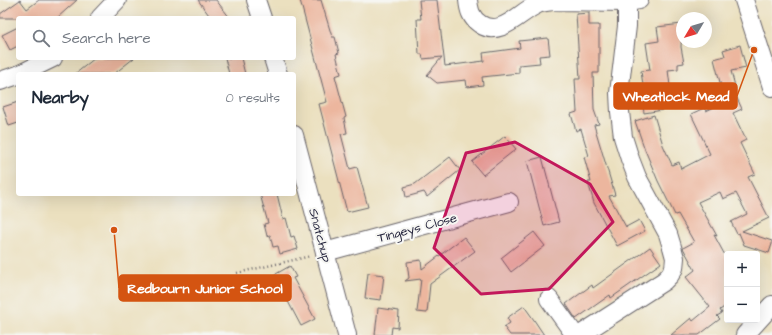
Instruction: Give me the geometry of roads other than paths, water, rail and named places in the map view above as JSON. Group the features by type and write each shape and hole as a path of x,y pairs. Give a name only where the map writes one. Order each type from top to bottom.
{"street":[{"path":"102,16 117,0"},
{"path":"256,0 261,16"},
{"path":"468,0 472,16 483,26 489,28 497,28 504,25 542,2 633,1 627,26 619,93 623,137 632,165 668,234 675,258 674,268 664,281 580,335"},
{"path":"744,0 771,83"},
{"path":"23,72 49,60"},
{"path":"274,60 277,72"},
{"path":"0,81 16,75"},
{"name":"Snatchup","path":"296,143 347,335"},
{"name":"Tingeys Close","path":"325,252 509,202"},
{"path":"549,299 575,335"},
{"path":"745,335 772,305"}],"place":[{"name":"Wheatlock Mead","path":"754,50"},
{"name":"Redbourn Junior School","path":"114,230"}]}
